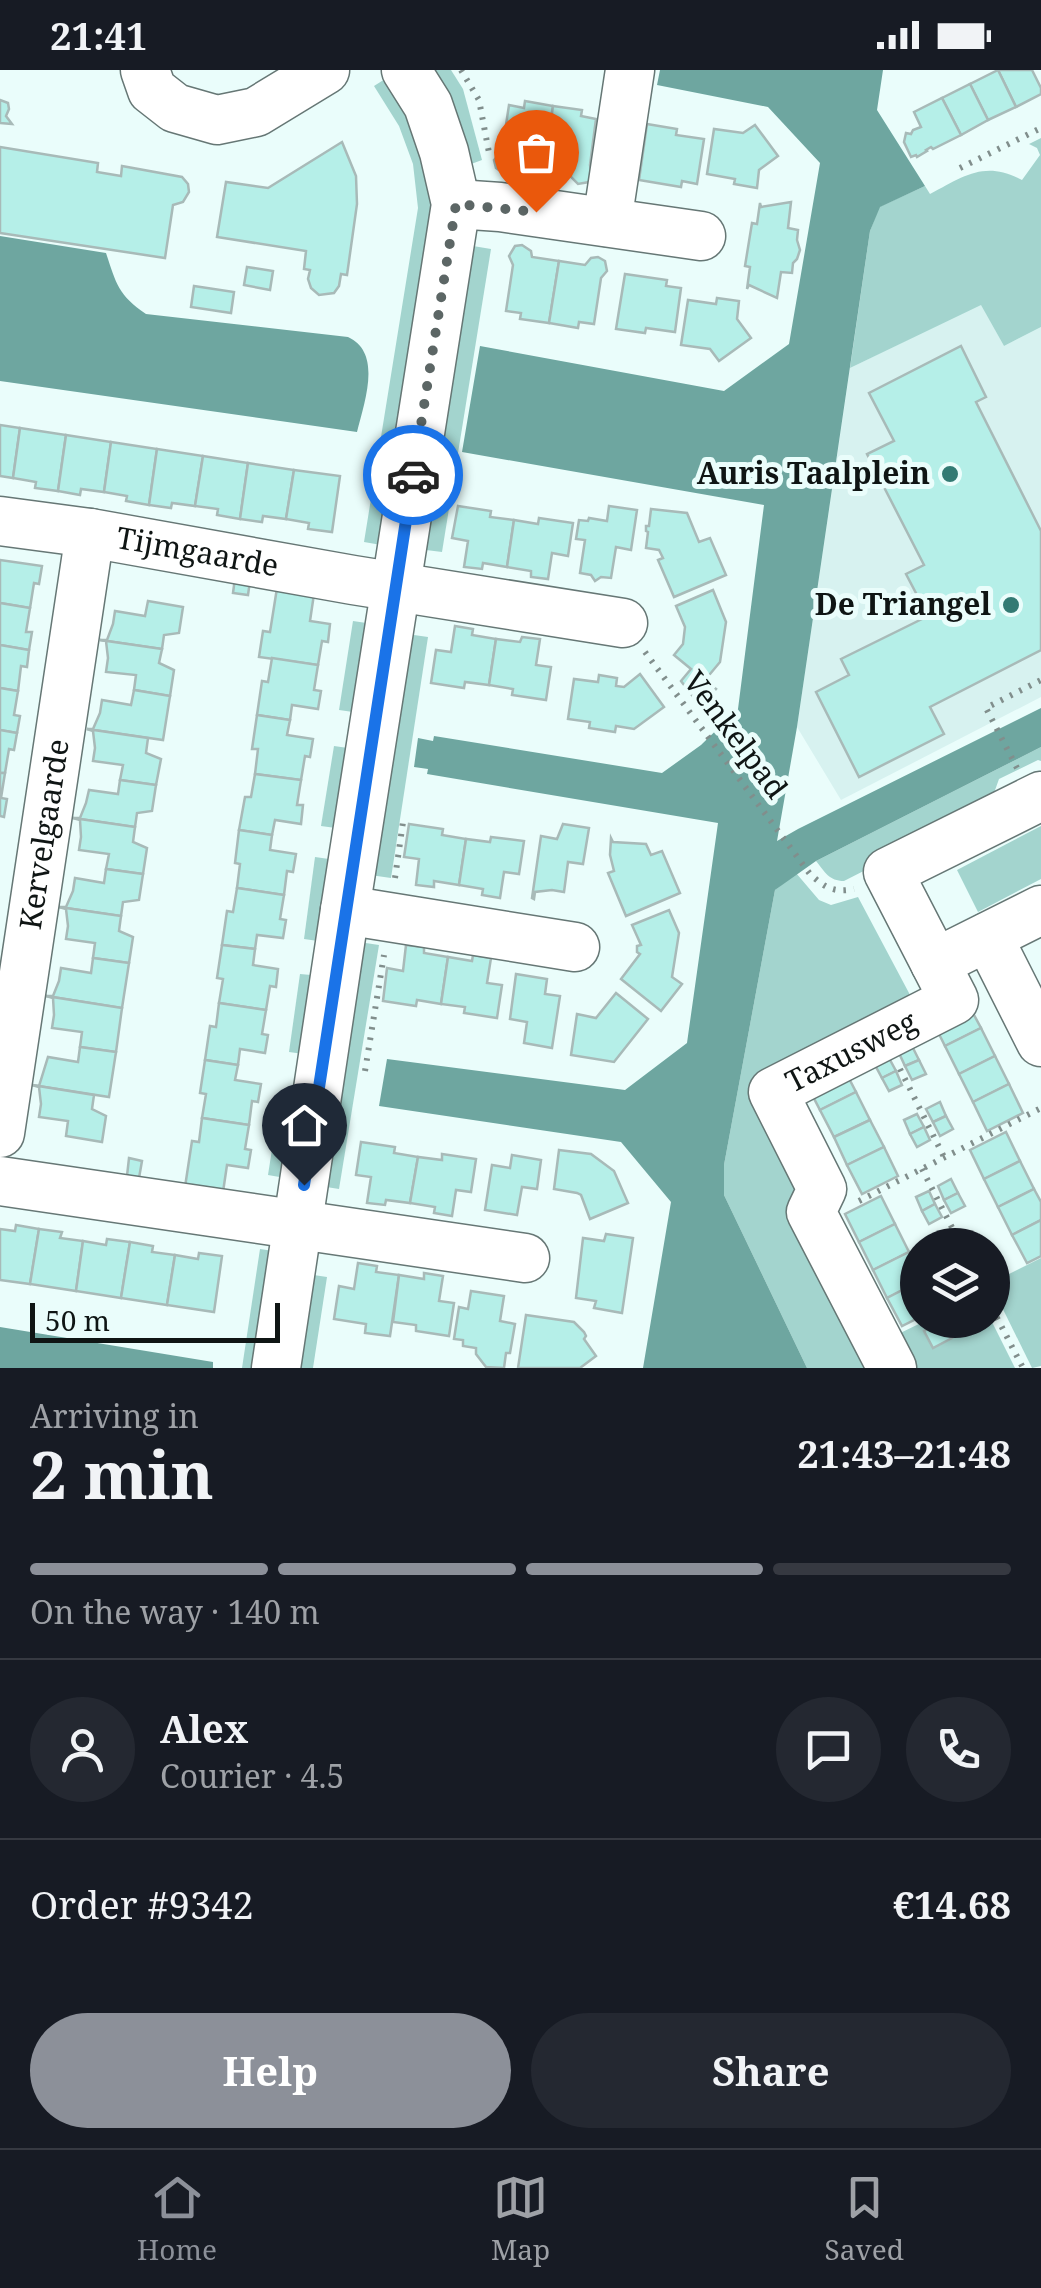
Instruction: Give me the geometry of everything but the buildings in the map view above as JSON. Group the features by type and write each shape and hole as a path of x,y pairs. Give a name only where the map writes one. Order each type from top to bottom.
{"street":[{"path":"145,70 152,90 174,108 217,120 256,112 325,70"},
{"path":"276,1368 456,204 428,106 406,70"},
{"path":"608,222 630,70"},
{"path":"456,204 701,236"},
{"name":"Tijmgaarde","path":"0,522 90,533 622,623"},
{"name":"Kervelgaarde","path":"0,1133 20,859 90,533"},
{"path":"1037,798 888,872 935,962 1041,910"},
{"path":"345,910 575,947"},
{"path":"988,938 1041,1042"},
{"name":"Taxusweg","path":"892,1368 810,1212 822,1189 773,1092 954,1000 935,962"},
{"path":"0,1181 524,1258"}],"path":[{"path":"960,168 1041,128"},
{"name":"Venkelpad","path":"622,623 810,874"},
{"path":"1037,798 986,708 1041,680"},
{"path":"883,1036 944,1157"},
{"path":"816,1223 1041,1108"},
{"path":"922,1169 952,1228"},
{"path":"1008,1338 1023,1368"}],"shaded area":[{"path":"425,70 451,70 463,89 482,160 463,167"},
{"path":"660,70 883,70 877,110 925,186 880,207 870,231 777,841 1041,708 1041,747 816,861 775,890 724,1165 724,1195 807,1368 643,1368 671,1202 621,1142 379,1106 387,1059 625,1090 687,1043 718,823 427,774 428,769 414,767 418,738 433,741 434,736 662,773 701,745 738,709 764,505 462,452 480,346 724,391 789,344 820,163 768,107 657,85"},
{"path":"393,74 419,117 435,202 387,546 364,542 418,208 413,164 399,126 374,86"},
{"path":"1041,138 1041,327 1004,346 981,305 850,368 870,231 879,207 925,186 930,194 975,173 997,171 1022,180 1040,155 1029,144"},
{"path":"0,236 106,253 119,288 146,314 348,337 359,344 368,366 357,432 0,381"},
{"path":"467,245 491,249 442,552 418,549"},
{"path":"981,304 1004,346 1041,327 1041,697 841,800 797,727 850,368"},
{"path":"353,621 373,624 360,713 339,710"},
{"path":"407,634 428,637 391,878 370,875"},
{"path":"334,746 355,749 343,829 321,826"},
{"path":"1041,747 1041,761 999,779 989,807 844,881 831,878 816,861"},
{"path":"1041,826 1041,879 978,912 957,870"},
{"path":"315,857 336,860 325,942 304,939"},
{"path":"796,873 819,900 831,905 858,897 909,993 915,1013 764,1092 877,1368 807,1368 724,1195 724,1165 775,890"},
{"path":"359,942 379,945 339,1189 320,1186"},
{"path":"300,974 322,976 311,1055 289,1052"},
{"path":"281,1091 304,1095 291,1179 268,1175"},
{"path":"260,1249 280,1252 262,1368 242,1368"},
{"path":"1041,1258 1041,1366 1032,1368 1010,1323 1010,1274"},
{"path":"307,1274 327,1277 313,1368 292,1368"},
{"path":"0,1327 213,1362 213,1368 0,1368"},
{"path":"900,1333 900,1338 1000,1338 1015,1368 900,1368 886,1340"}],"way so far":[{"path":"413,475 456,204 536,212"}],"place":[{"name":"Auris Taalplein","path":"950,474"},
{"name":"De Triangel","path":"1011,605"}],"route":[{"path":"304,1185 413,475"}]}
